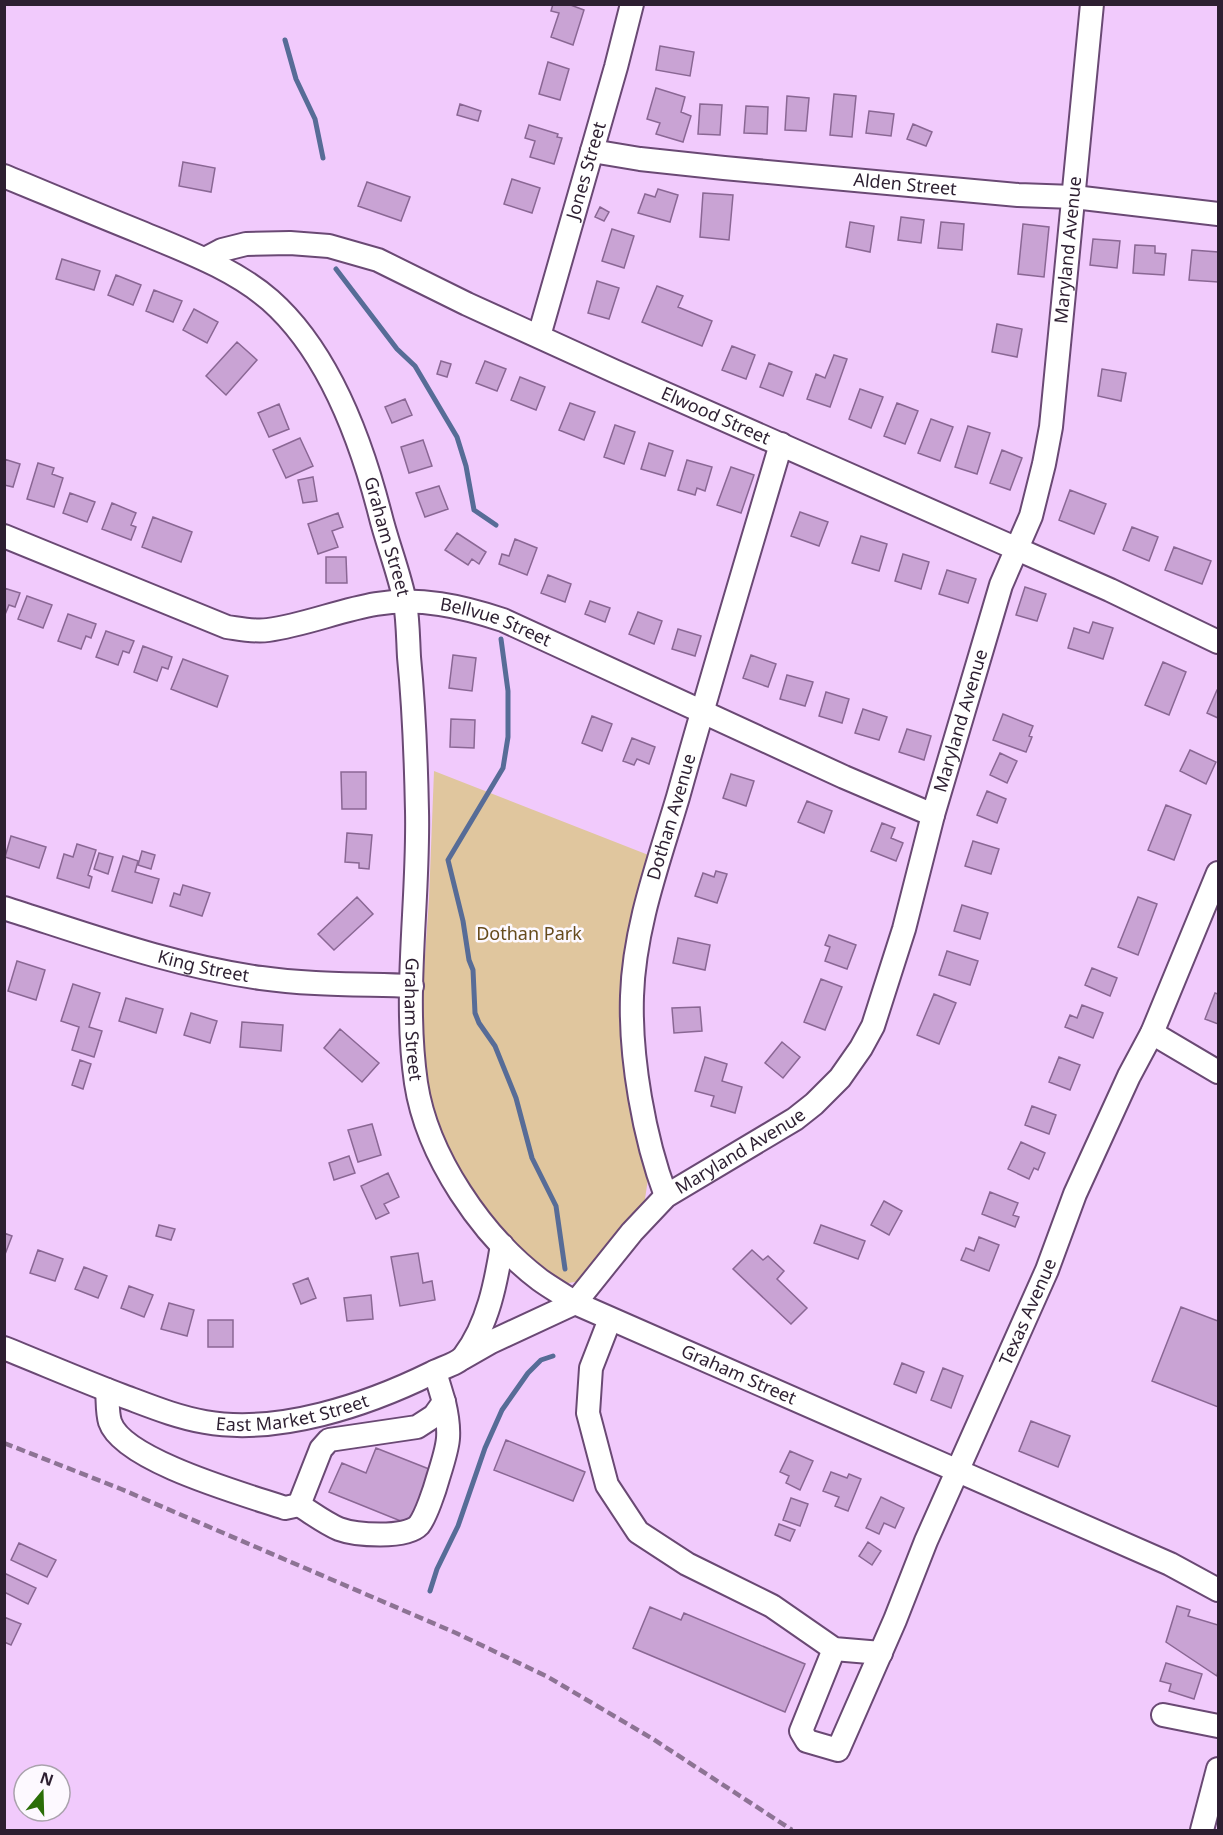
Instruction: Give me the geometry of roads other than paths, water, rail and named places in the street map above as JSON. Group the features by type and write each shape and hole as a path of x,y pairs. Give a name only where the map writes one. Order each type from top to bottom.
{"street":[{"name":"Jones Street","path":"539,336 632,4"},
{"name":"Maryland Avenue","path":"575,1303 632,1232 666,1196 795,1119 814,1104 840,1078 873,1026 904,929 933,815 1001,585 1034,506 1044,464 1051,427 1092,4"},
{"name":"Alden Street","path":"592,151 640,159 724,168 1018,195 1074,197 1218,214"},
{"name":"Graham Street","path":"4,176 205,259 250,285 295,325 316,354 346,413 360,446 405,601 412,689 417,810 412,986 412,1043 416,1085 436,1150 466,1200 502,1245 540,1279 575,1303 1170,1564 1218,1590"},
{"name":"Elwood Street","path":"205,259 222,250 246,244 290,243 337,248 378,260 467,304 614,371 1110,590 1218,642"},
{"name":"Dothan Avenue","path":"666,1196 654,1163 633,1041 632,995 637,948 701,712 781,444"},
{"name":"Bellvue Street","path":"4,536 227,627 249,631 268,630 348,610 405,601 466,608 503,620 844,777 933,815"},
{"name":"Texas Avenue","path":"834,1648 801,1731 807,1741 837,1750 881,1653 926,1541 1047,1270 1075,1194 1128,1076 1152,1033 1218,873"},
{"name":"King Street","path":"4,908 142,952 197,966 261,978 412,986"},
{"path":"1152,1033 1218,1072"},
{"path":"463,1358 485,1315 493,1292 502,1245"},
{"name":"East Market Street","path":"4,1348 170,1414 206,1423 251,1425 298,1419 352,1406 403,1387 463,1358 490,1342 575,1303"},
{"path":"610,1319 591,1368 588,1413 607,1485 638,1532 687,1564 771,1606 834,1648 881,1653"},
{"path":"107,1390 110,1423 121,1439 144,1454 195,1478 285,1508 299,1505 340,1529 369,1534 409,1532 419,1524 436,1484 448,1443 449,1424 435,1372"},
{"path":"299,1505 321,1449 329,1440 417,1427 434,1416 444,1402"},
{"path":"1163,1715 1218,1726"},
{"path":"1202,1830 1218,1769"}],"waterway":[{"path":"285,40 296,79 315,119 323,158"},
{"path":"336,269 397,349 415,366 457,437 466,466 474,510 496,525"},
{"path":"501,639 508,691 508,737 503,768 448,860 473,970 475,1013 495,1046 516,1098 532,1158 556,1206 565,1269"},
{"path":"430,1591 437,1569 458,1526 485,1448 502,1410 528,1373 541,1360 553,1356"}],"railway":[{"path":"4,1443 121,1489 456,1633 548,1677 653,1739 792,1830"}],"park label":[{"name":"Dothan Park","path":"529,934"}]}
